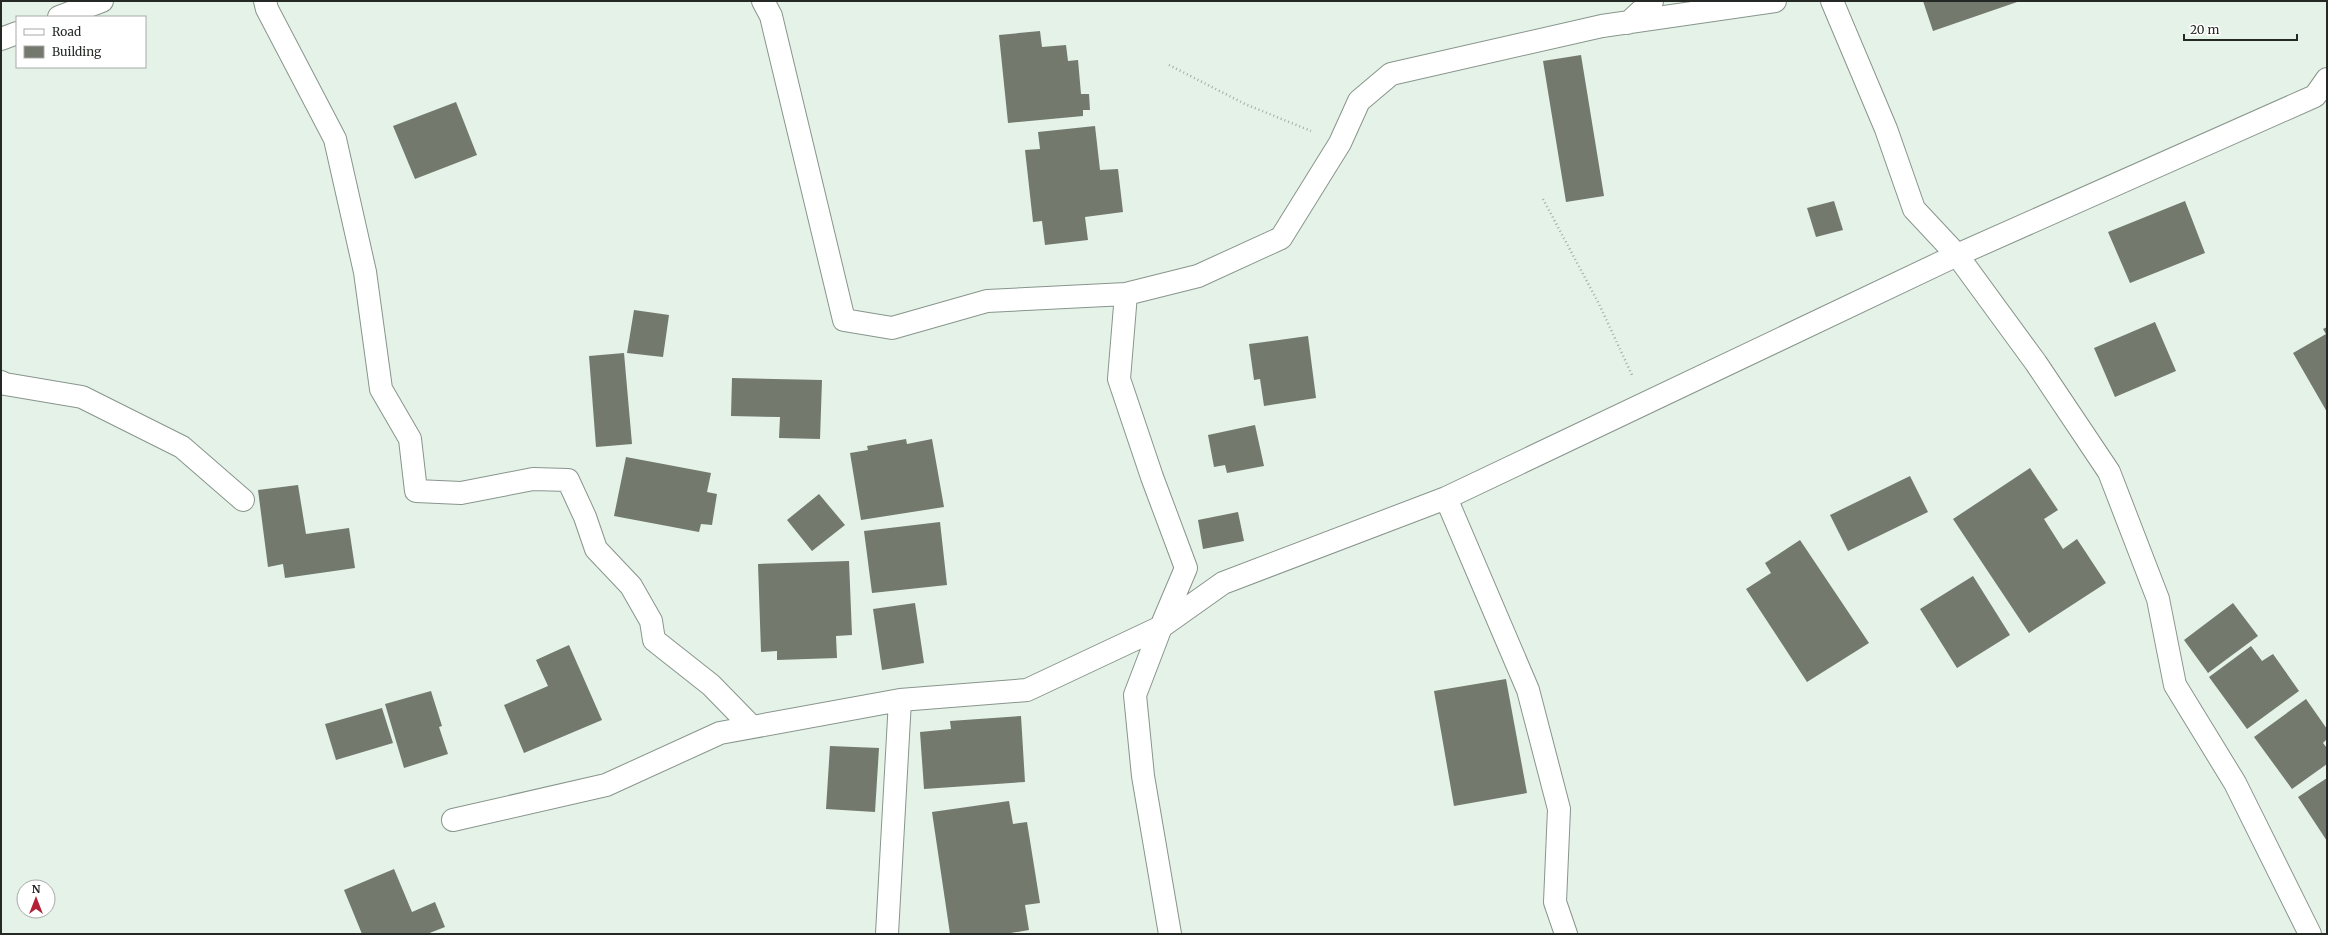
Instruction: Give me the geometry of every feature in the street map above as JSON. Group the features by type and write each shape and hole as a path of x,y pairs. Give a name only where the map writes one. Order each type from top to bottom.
{"street":[{"path":"62,16 102,1"},
{"path":"265,1 267,9 335,139 364,272 381,389 410,439 416,491 461,493 533,479 568,480 585,517 596,549 631,586 651,621 654,640 711,685 752,727"},
{"path":"764,1 771,16 844,320 892,328 987,301 1126,294 1198,276 1281,238 1340,143 1359,100 1391,74 1602,26 1775,1"},
{"path":"1628,22 1652,1"},
{"path":"1832,1 1886,129 1914,209 1957,255 2036,363 2109,472 2158,599 2175,685 2234,783 2310,934"},
{"path":"1,38 16,33"},
{"path":"453,820 606,785 720,733 900,700 1027,690 1161,627 1223,583 1446,498 1957,255 2315,96 2327,79"},
{"path":"1126,294 1119,379 1152,477 1186,568 1135,694 1143,776 1170,934"},
{"path":"1,382 5,384 82,397 182,447 243,500"},
{"path":"1446,498 1528,690 1559,809 1555,902 1566,934"},
{"path":"887,934 900,700"}],"path":[{"path":"1169,65 1245,104 1340,143"},
{"path":"1543,199 1599,304 1646,404"}],"building":[{"path":"1923,1 2020,1 1933,31"},
{"path":"1040,31 1042,47 1066,45 1068,61 1078,60 1081,94 1089,94 1090,110 1083,110 1083,116 1008,123 999,35"},
{"path":"1581,55 1604,196 1566,202 1543,61"},
{"path":"456,102 477,155 415,179 393,126"},
{"path":"1095,126 1100,170 1118,169 1123,212 1085,217 1088,240 1045,245 1042,221 1033,222 1025,150 1040,149 1038,132"},
{"path":"1834,201 1843,230 1816,237 1807,208"},
{"path":"2185,201 2205,253 2130,283 2108,232"},
{"path":"634,310 669,315 663,357 627,353"},
{"path":"2155,322 2176,371 2115,397 2094,348"},
{"path":"2327,327 2327,412 2293,353 2326,334 2323,329"},
{"path":"1308,336 1316,398 1264,406 1260,379 1254,380 1249,344"},
{"path":"624,353 632,444 596,447 589,356"},
{"path":"732,378 822,380 820,439 779,438 780,417 731,416"},
{"path":"1255,425 1264,466 1227,473 1225,465 1214,467 1208,435"},
{"path":"906,439 907,444 932,439 944,507 861,520 850,453 868,450 867,446"},
{"path":"626,457 711,473 707,492 717,494 712,525 701,524 699,532 614,516"},
{"path":"2030,468 2058,510 2044,519 2063,549 2077,539 2106,583 2029,633 1953,519"},
{"path":"1910,476 1928,512 1848,551 1830,515"},
{"path":"298,485 306,534 349,528 355,568 285,578 283,564 268,567 258,490"},
{"path":"819,494 845,525 812,551 787,520"},
{"path":"1238,512 1244,541 1203,549 1198,520"},
{"path":"940,522 947,585 872,593 864,531"},
{"path":"1800,540 1869,643 1807,682 1746,589 1771,573 1765,563"},
{"path":"849,561 852,635 836,636 837,658 777,660 777,651 761,652 758,564"},
{"path":"1973,576 2010,635 1957,668 1920,609"},
{"path":"915,603 924,663 882,670 873,609"},
{"path":"2233,603 2258,636 2208,673 2184,640"},
{"path":"569,645 602,720 524,753 504,705 548,686 536,660"},
{"path":"2251,646 2262,661 2273,654 2299,691 2247,729 2209,677"},
{"path":"1506,679 1527,793 1454,806 1434,691"},
{"path":"431,691 442,726 439,727 448,754 404,768 385,704"},
{"path":"2306,699 2327,729 2327,739 2323,743 2327,748 2327,764 2292,789 2254,737"},
{"path":"382,708 393,743 336,760 325,724"},
{"path":"1021,716 1025,782 924,789 920,732 951,729 950,721"},
{"path":"830,746 879,748 875,812 826,809"},
{"path":"2327,778 2327,841 2298,797"},
{"path":"1009,801 1013,824 1027,822 1040,903 1025,905 1029,930 1005,934 950,934 932,812"},
{"path":"394,869 412,912 435,902 445,927 427,934 362,934 344,890"}]}
